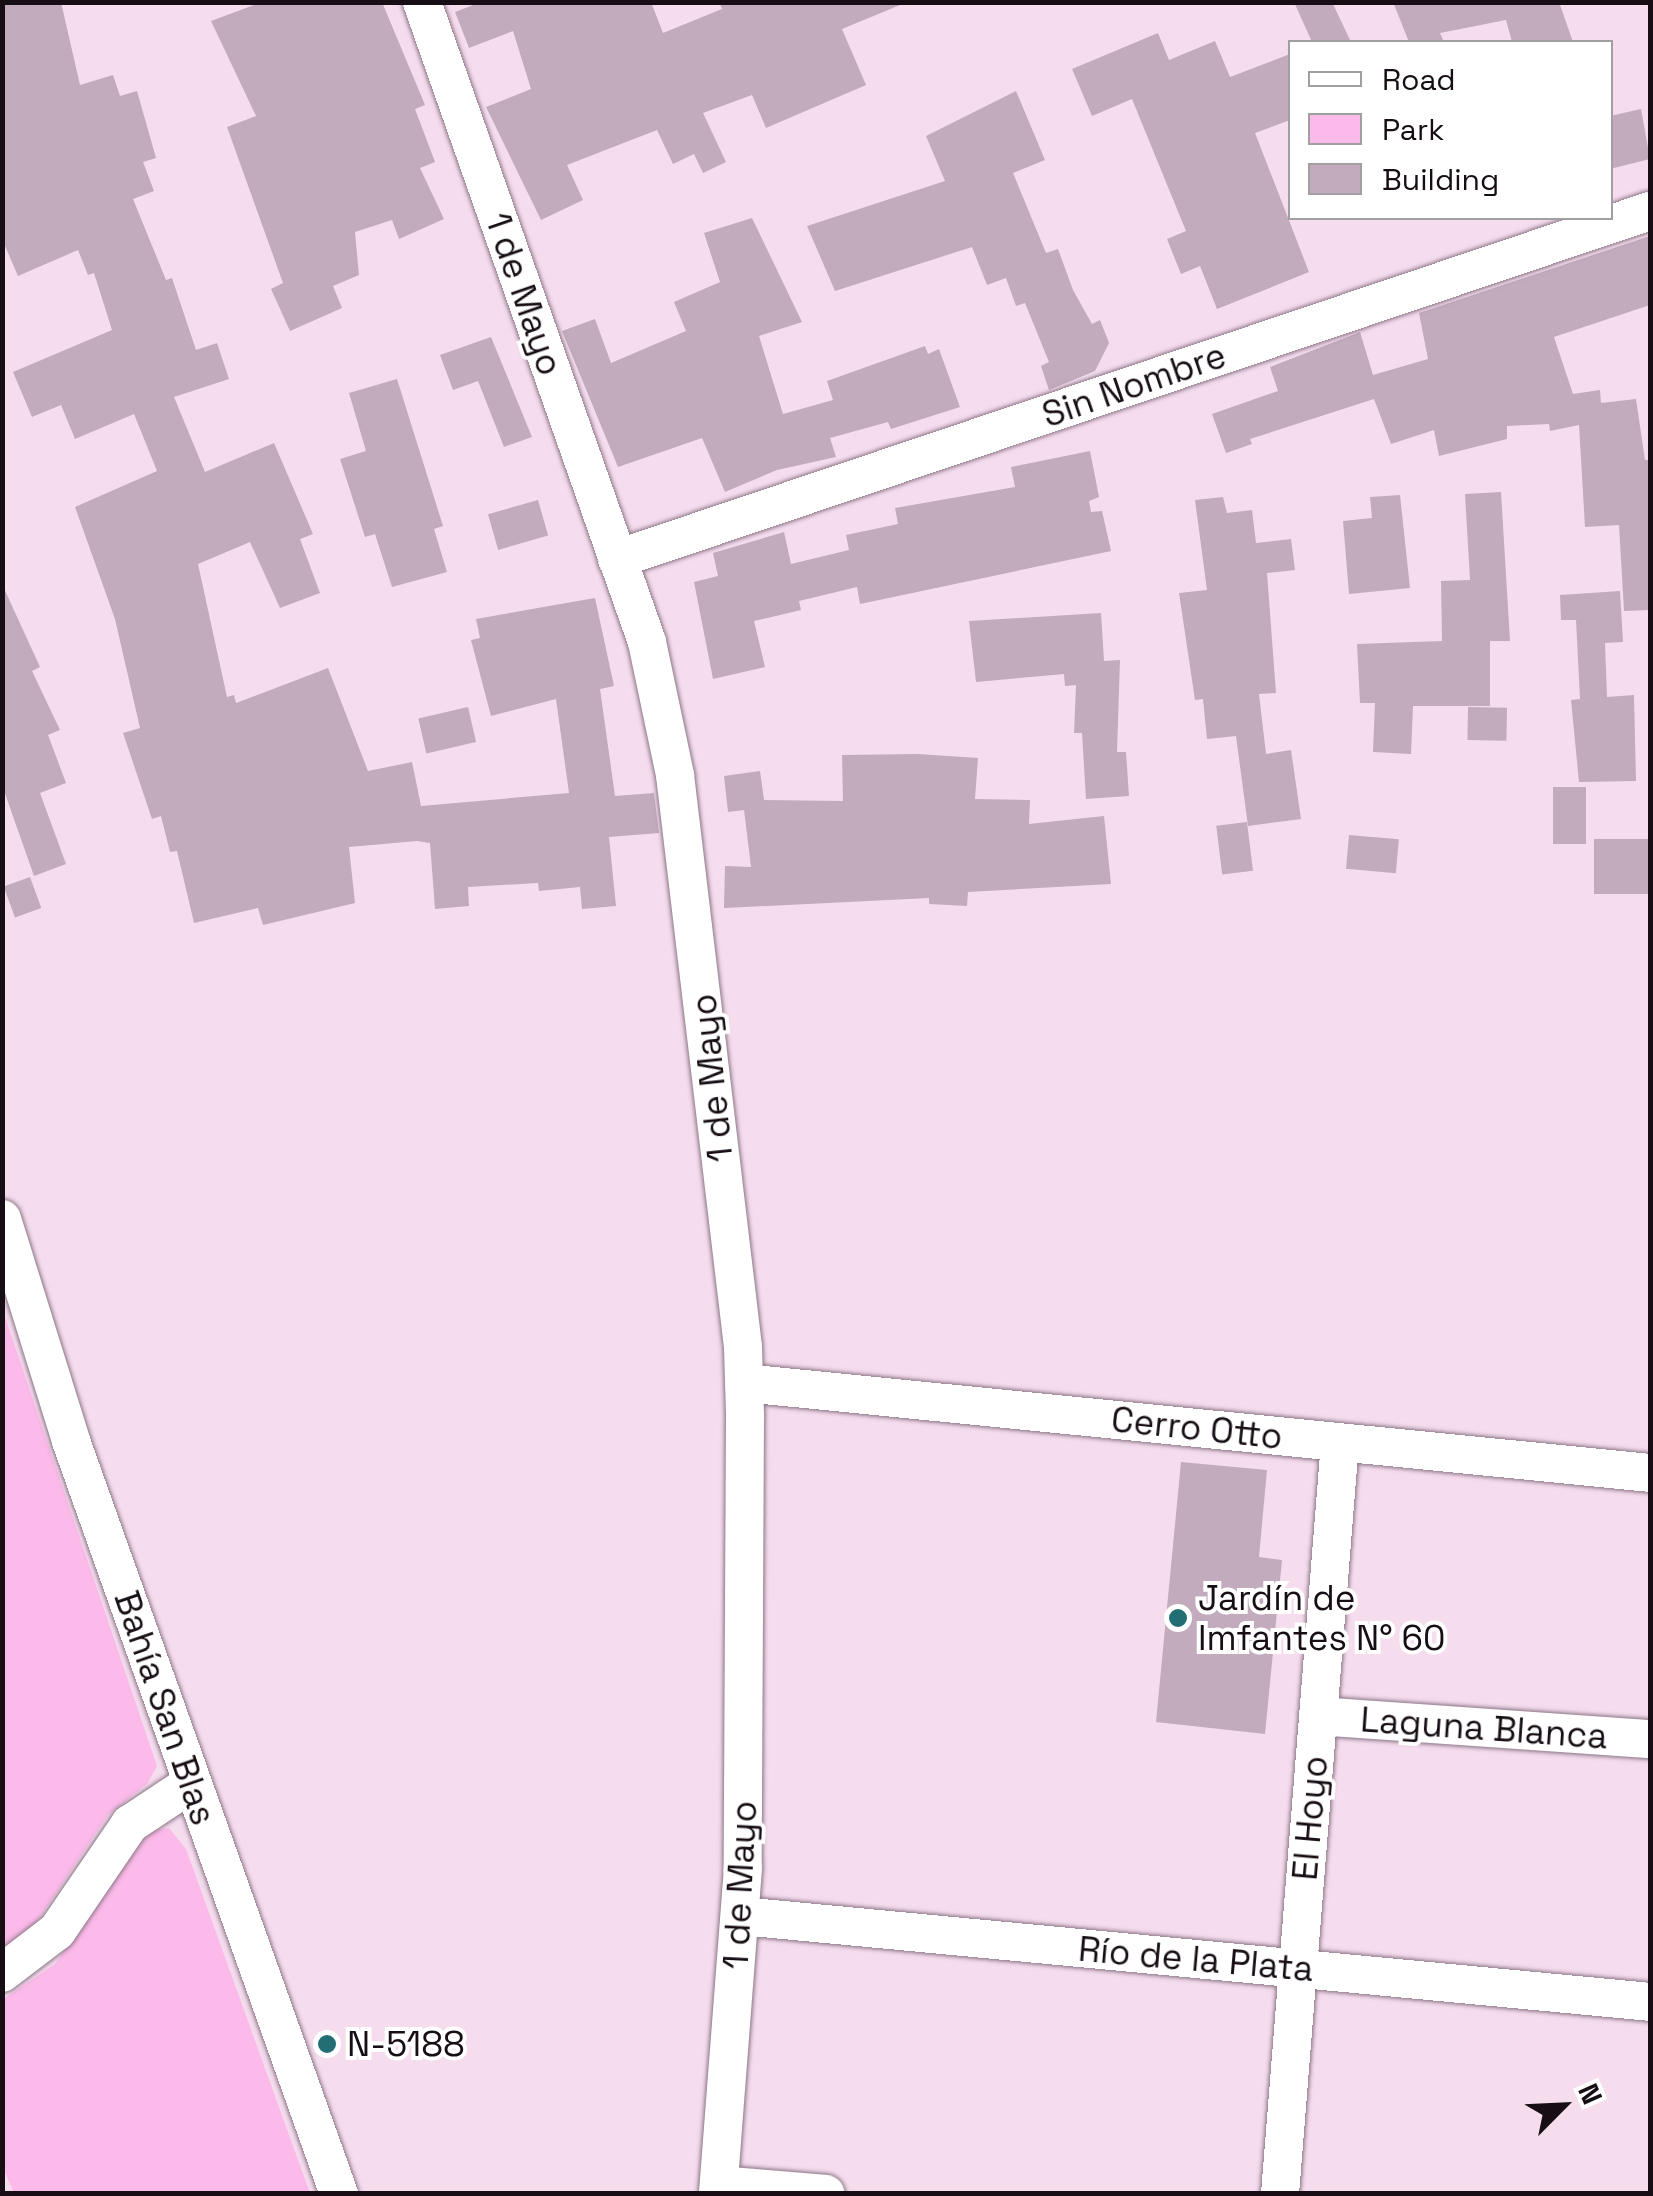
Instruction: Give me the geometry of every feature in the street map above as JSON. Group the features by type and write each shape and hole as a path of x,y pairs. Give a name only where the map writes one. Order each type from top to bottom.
{"street":[{"name":"1 de Mayo","path":"422,2 617,559 669,731 744,1383 741,1916 719,2189"},
{"name":"Sin Nombre","path":"617,559 1650,211"},
{"name":"Bahía San Blas","path":"2,1219 65,1424 339,2194"},
{"name":"Cerro Otto","path":"744,1383 1650,1473"},
{"name":"El Hoyo","path":"1280,2194 1340,1442"},
{"name":"Laguna Blanca","path":"1318,1716 1650,1739"},
{"path":"2,1973 49,1939 130,1824 192,1784"},
{"name":"Río de la Plata","path":"741,1916 1650,2002"},
{"path":"719,2189 826,2194"}],"green space":[{"path":"2,1308 157,1766 147,1784 108,1815 34,1926 2,1950"},
{"path":"169,1828 186,1849 310,2193 14,2193 3,2168 2,2000 55,1964 137,1845 155,1830"}],"building":[{"path":"2,2 61,2 80,85 113,75 120,96 137,91 156,158 143,162 154,191 133,199 166,280 172,278 196,350 217,343 229,379 174,397 205,472 274,443 313,534 300,539 320,593 280,608 250,542 198,564 227,697 234,695 236,703 328,668 368,771 412,762 421,806 569,793 556,699 491,716 471,640 480,638 476,619 595,598 614,686 600,689 615,796 654,793 659,833 609,837 616,906 582,909 580,887 539,891 538,883 468,887 469,906 435,909 430,843 417,841 349,847 355,903 263,925 258,908 194,923 177,851 170,852 161,816 152,819 123,733 140,728 115,619 75,507 157,471 134,414 75,439 61,405 32,417 13,372 112,330 94,273 88,275 78,250 18,276 2,239"},
{"path":"262,2 382,2 425,105 415,109 435,162 420,168 444,219 399,239 392,220 355,232 359,275 333,286 342,308 290,331 271,289 283,283 227,127 256,116 211,21"},
{"path":"481,2 651,2 663,33 722,9 719,2 905,3 842,29 866,85 766,128 752,95 703,113 726,162 703,173 694,154 673,164 657,130 567,165 583,200 541,220 486,107 531,89 513,31 469,48 455,12"},
{"path":"1294,2 1332,2 1350,40 1311,40"},
{"path":"1393,2 1559,2 1572,40 1511,40 1506,20 1440,33 1443,40 1408,40"},
{"path":"1158,33 1169,60 1215,41 1230,77 1288,55 1288,121 1255,133 1309,272 1217,309 1200,266 1181,274 1167,239 1186,231 1132,99 1092,116 1072,69"},
{"path":"1016,91 1045,160 1013,173 1046,253 1058,249 1073,290 1092,324 1100,320 1109,343 1095,371 1049,390 1041,366 1049,362 1025,303 1016,306 1006,278 987,285 972,247 835,291 807,226 945,181 926,136"},
{"path":"1641,109 1650,159 1613,168 1613,115"},
{"path":"752,218 802,322 759,336 783,414 833,400 827,381 925,346 928,354 939,349 960,407 891,429 888,422 830,438 836,457 777,470 725,492 702,438 618,467 562,331 595,319 611,363 686,331 674,302 720,282 704,233"},
{"path":"1650,236 1650,305 1554,337 1573,394 1600,390 1601,403 1636,399 1645,460 1650,460 1650,610 1624,611 1619,525 1585,527 1579,425 1550,431 1549,424 1507,426 1507,439 1439,456 1434,430 1391,444 1374,399 1250,439 1252,444 1226,453 1212,414 1278,391 1270,367 1360,332 1373,375 1428,359 1419,313"},
{"path":"491,337 532,437 504,447 478,381 453,390 440,355"},
{"path":"397,379 443,526 434,529 447,572 392,587 375,534 365,537 340,459 366,451 349,393"},
{"path":"1090,451 1099,497 1089,501 1091,512 1102,511 1111,551 860,604 857,587 799,601 801,610 754,621 765,667 713,679 694,582 718,576 713,553 784,532 791,564 849,550 846,535 898,524 895,508 1015,487 1011,467"},
{"path":"1501,492 1510,641 1490,641 1490,706 1413,706 1411,754 1373,752 1375,703 1360,703 1357,644 1442,641 1441,581 1470,580 1465,494"},
{"path":"1400,495 1410,588 1349,594 1343,521 1372,518 1370,497"},
{"path":"1223,497 1227,513 1252,510 1256,543 1291,539 1295,570 1267,573 1276,693 1259,694 1266,754 1291,750 1301,819 1248,826 1236,736 1207,739 1203,699 1195,700 1179,593 1207,590 1195,500"},
{"path":"538,500 548,536 498,550 488,514"},
{"path":"2,584 40,667 32,671 60,730 48,735 66,783 40,793 66,864 34,876 2,785"},
{"path":"1620,591 1623,642 1605,643 1607,697 1634,695 1636,781 1579,782 1571,700 1580,699 1576,620 1561,620 1560,595"},
{"path":"1101,613 1104,661 1120,660 1117,752 1126,752 1129,796 1086,799 1082,733 1074,733 1076,685 1065,686 1064,674 976,682 969,621"},
{"path":"468,707 476,742 426,754 418,718"},
{"path":"1468,707 1507,708 1506,741 1467,740"},
{"path":"842,755 978,758 975,799 1030,800 1029,824 1104,816 1111,884 968,892 967,906 929,904 929,898 724,908 725,866 751,867 744,810 728,812 724,776 760,771 764,800 843,801"},
{"path":"1553,787 1586,787 1586,844 1553,844"},
{"path":"1247,822 1253,871 1222,874 1216,826"},
{"path":"1349,835 1399,839 1396,873 1346,869"},
{"path":"1594,839 1650,839 1650,894 1594,894"},
{"path":"30,877 41,908 15,918 4,887"},
{"path":"1181,1462 1267,1470 1259,1557 1282,1560 1265,1734 1156,1722"}],"place":[{"name":"Jardín de Imfantes N° 60","path":"1178,1618"},
{"name":"N-5188","path":"327,2044"}]}
